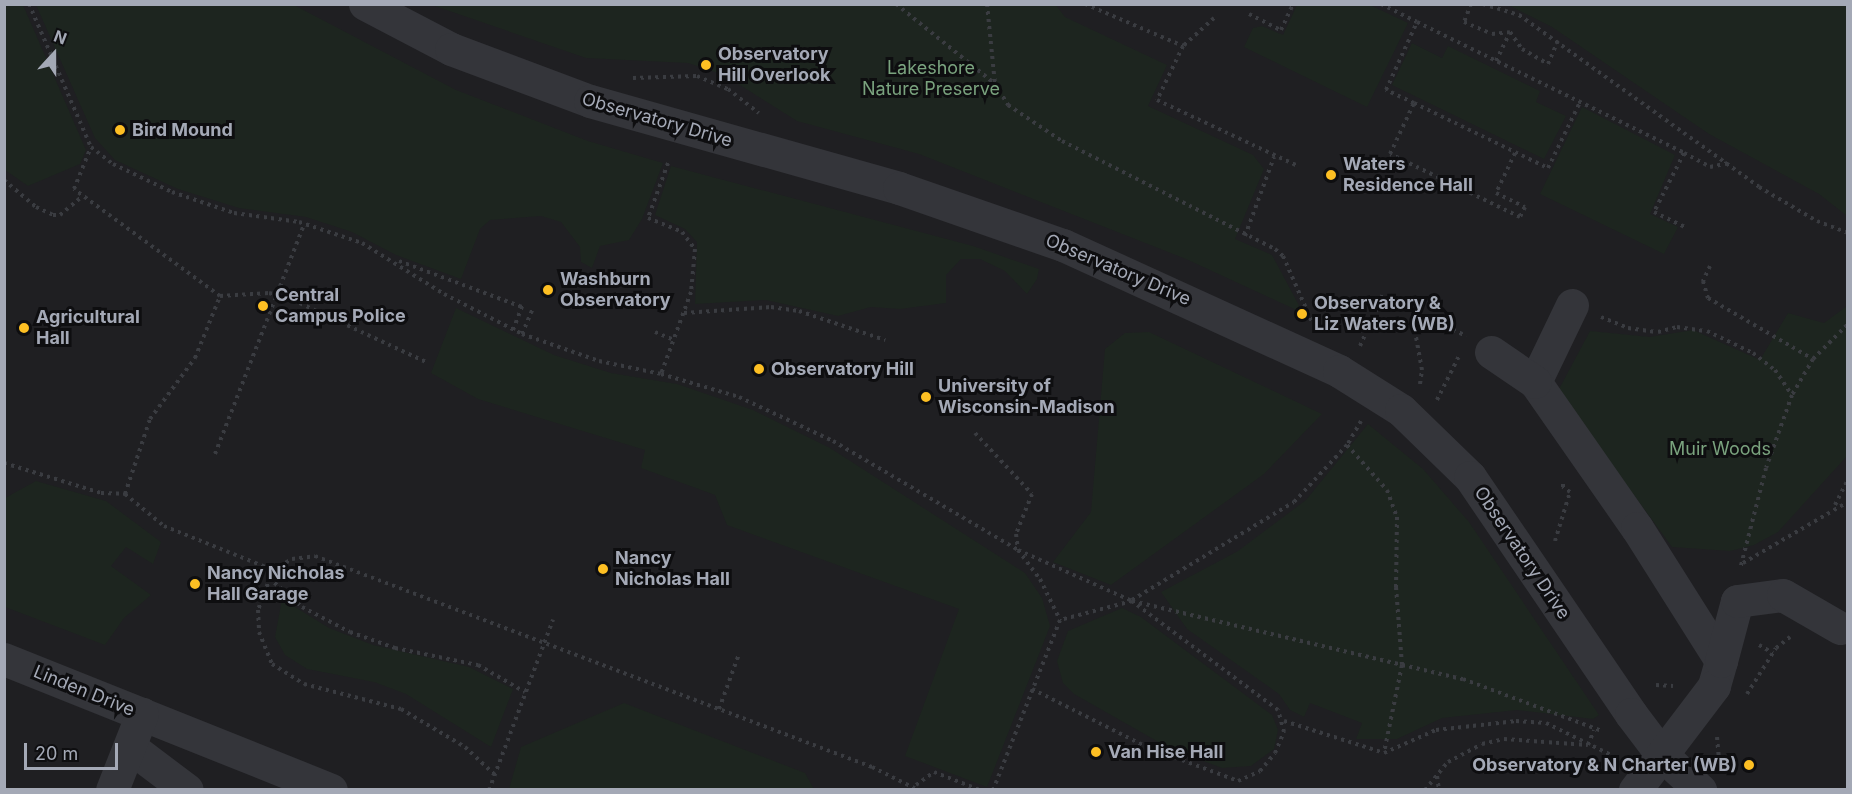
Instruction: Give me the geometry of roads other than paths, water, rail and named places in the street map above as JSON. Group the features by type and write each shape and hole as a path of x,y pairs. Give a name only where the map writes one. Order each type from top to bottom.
{"street":[{"name":"Observatory Drive","path":"365,4 452,49 590,101 899,188 1063,245 1339,371 1401,410 1470,477 1662,755 1700,789"},
{"path":"1535,382 1572,305"},
{"path":"1491,352 1535,382 1637,528 1721,661"},
{"path":"1635,789 1714,686 1737,601 1783,595 1840,628"},
{"name":"Linden Drive","path":"4,659 331,789"},
{"path":"112,789 142,714"},
{"path":"130,747 187,789"}],"place":[{"name":"Observatory Hill Overlook","path":"706,65"},
{"name":"Bird Mound","path":"120,130"},
{"name":"Waters Residence Hall","path":"1331,175"},
{"name":"Washburn Observatory","path":"548,290"},
{"name":"Central Campus Police","path":"263,306"},
{"name":"Observatory & Liz Waters (WB)","path":"1302,314"},
{"name":"Agricultural Hall","path":"24,328"},
{"name":"Observatory Hill","path":"759,369"},
{"name":"University of Wisconsin-Madison","path":"926,397"},
{"name":"Nancy Nicholas Hall","path":"603,569"},
{"name":"Nancy Nicholas Hall Garage","path":"195,584"},
{"name":"Van Hise Hall","path":"1096,752"},
{"name":"Observatory & N Charter (WB)","path":"1749,765"}],"park label":[{"name":"Lakeshore Nature Preserve","path":"931,79"},
{"name":"Muir Woods","path":"1720,449"}]}
